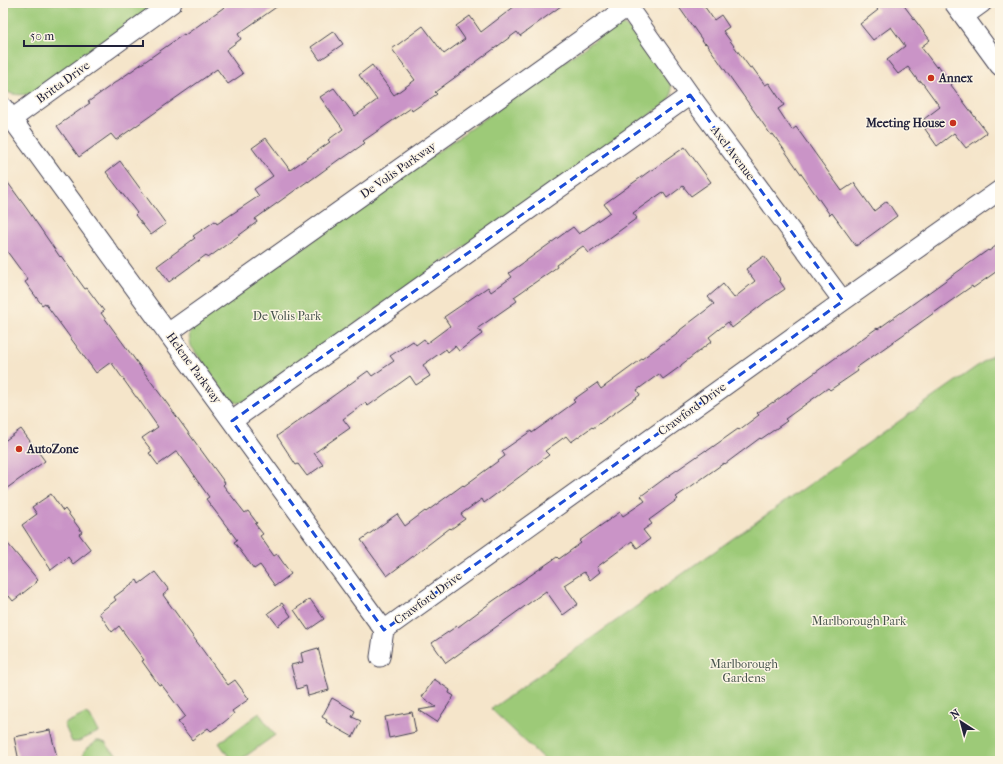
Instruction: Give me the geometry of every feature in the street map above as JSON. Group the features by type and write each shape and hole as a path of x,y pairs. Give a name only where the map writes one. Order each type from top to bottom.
{"street":[{"name":"Britta Drive","path":"7,113 172,3"},
{"path":"982,3 959,9 1000,66"},
{"name":"Axel Avenue","path":"626,5 690,95 843,301"},
{"name":"De Volis Parkway","path":"168,333 626,5"},
{"path":"232,421 690,95"},
{"name":"Helene Parkway","path":"7,113 384,630"},
{"name":"Crawford Drive","path":"384,630 1000,190"},
{"path":"380,658 384,630"}],"highlighted area":[{"path":"690,95 843,301 384,630 232,421"}],"green space":[{"path":"10,3 158,3 31,94 20,95 9,93 3,89 3,8"},
{"name":"De Volis Park","path":"616,25 624,25 631,30 671,85 672,93 668,102 249,400 238,403 229,399 191,346 189,335 194,325"},
{"name":"Marlborough Park","path":"1000,350 1000,761 546,761 491,709"},
{"path":"259,713 275,735 239,761 232,761 219,743"},
{"path":"85,714 90,716 98,732 77,742 72,742 64,724"},
{"path":"96,741 106,743 110,749 119,756 121,761 87,761 83,754"}],"building":[{"path":"230,3 282,3 238,34 241,39 226,50 243,74 228,84 217,69 116,140 111,134 79,157 57,126 90,103 88,102 113,84"},
{"path":"519,3 565,3 520,36 517,32 435,92 437,94 412,111 411,108 363,141 365,143 342,159 341,158 255,219 257,222 208,258 206,255 169,282 157,266 195,238 193,236 215,221 217,224 259,196 254,189 273,176 252,148 266,138 290,170 330,142 328,140 343,129 320,97 334,88 355,116 377,100 359,75 372,65 394,95 415,80 392,49 423,26 444,54 465,39 456,26 470,16 481,32"},
{"path":"676,3 702,3 714,20 721,15 729,27 723,31 750,68 752,67 765,85 769,83 784,105 778,109 792,130 796,127 842,191 854,183 874,211 887,201 897,216 856,246 832,213 830,215 773,134 771,135"},
{"path":"872,3 902,3 930,40 921,47 936,67 938,65 987,133 966,148 954,133 937,146 925,129 929,126 924,119 940,107 921,81 919,82 908,67 898,74 887,60 905,46 891,27 873,40 860,24 878,10"},
{"path":"334,31 343,44 320,60 311,47"},
{"path":"685,147 711,182 691,196 683,186 667,198 663,192 633,213 637,218 589,253 583,246 556,265 557,267 514,297 517,301 478,328 482,334 459,351 455,346 448,352 446,349 423,365 430,376 416,385 410,376 368,406 365,403 343,419 350,428 314,453 323,465 307,476 298,464 296,465 277,436 368,371 372,376 394,361 390,356 413,341 416,345 424,339 427,343 450,326 444,317 488,287 491,292 512,277 509,273 573,227 579,234 610,212 604,204"},
{"path":"120,161 166,224 151,235 135,215 137,213 106,172"},
{"path":"3,176 60,257 61,256 85,289 87,288 104,311 101,313 225,483 223,485 245,513 248,511 257,523 255,524 263,534 260,536 274,556 277,554 291,574 275,586 260,565 254,569 234,542 237,540 206,499 209,497 177,451 158,465 149,453 152,451 142,438 158,427 111,362 96,373 45,303 42,305 25,282 28,280 3,246"},
{"path":"1000,243 1000,269 973,288 972,286 856,368 858,371 830,390 828,388 785,419 787,421 761,439 760,438 676,497 678,499 649,520 652,524 643,530 650,539 637,548 632,541 597,567 600,572 590,580 584,572 564,585 578,604 563,615 546,591 446,663 432,643 457,626 458,627 557,557 559,559 581,543 579,541 620,512 623,516 645,501 641,496 664,479 738,429 739,430 759,415 757,413"},
{"path":"764,256 785,289 768,300 732,328 728,322 709,337 712,341 681,366 663,379 659,374 637,390 640,395 593,428 592,427 571,442 566,436 545,451 549,455 484,503 482,499 461,514 465,519 451,529 450,528 387,576 361,540 397,514 405,526 463,485 464,486 505,456 502,451 531,431 532,433 575,402 573,400 597,383 601,389 680,331 714,304 708,297 723,284 734,298 755,281 746,269"},
{"name":"AutoZone","path":"21,429 45,461 3,491 3,442"},
{"path":"51,494 63,511 65,509 82,532 79,534 91,550 73,564 68,557 51,570 22,525 37,514 32,507"},
{"path":"3,538 38,580 13,601 9,596 3,601"},
{"path":"155,572 169,590 163,595 228,685 235,680 249,699 232,711 234,714 223,723 211,731 208,728 192,740 178,722 185,716 161,684 159,685 142,661 144,660 119,626 112,632 99,613 116,600 114,597 137,580 139,584"},
{"path":"310,599 324,619 308,630 294,610"},
{"path":"282,603 291,616 278,626 268,613"},
{"path":"318,648 329,690 308,696 306,686 297,689 291,665 303,662 301,653"},
{"path":"434,679 450,690 449,693 454,696 437,722 419,710 436,707 422,697"},
{"path":"332,698 355,711 352,717 361,721 353,737 326,722 327,720 322,717"},
{"path":"412,712 416,732 389,738 385,717"},
{"path":"50,730 58,761 19,761 14,737"}],"place":[{"name":"Annex","path":"931,78"},
{"name":"Meeting House","path":"953,123"},
{"name":"AutoZone","path":"19,449"}],"park label":[{"name":"Marlborough Gardens","path":"744,671"}]}
